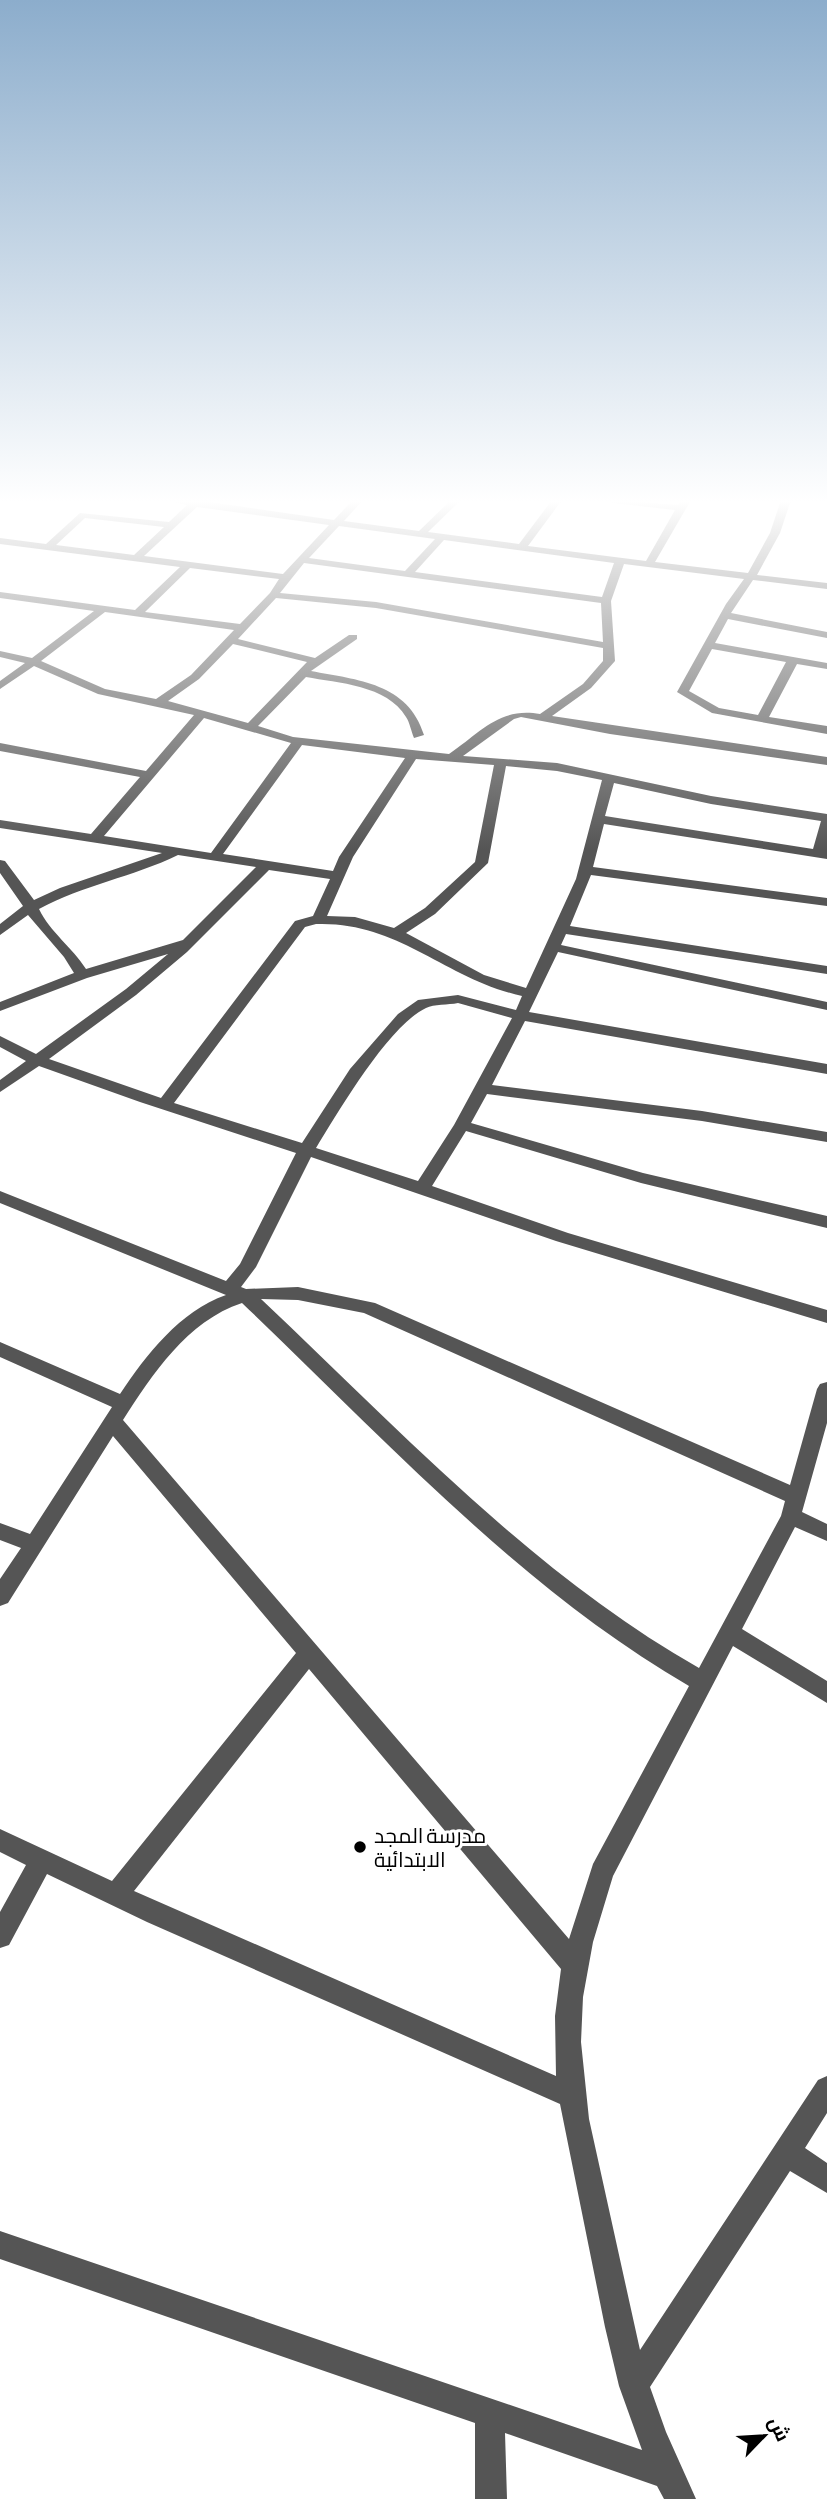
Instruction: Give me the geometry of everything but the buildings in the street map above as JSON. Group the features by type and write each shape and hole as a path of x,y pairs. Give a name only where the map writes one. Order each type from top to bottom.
{"street":[{"path":"0,687 32,661 59,646 94,617"},
{"path":"156,617 242,628"},
{"path":"159,702 195,677 253,617"},
{"path":"442,617 608,646"},
{"path":"543,717 600,674 609,661 607,617"},
{"path":"725,617 710,645 692,670 683,692 707,708 827,730"},
{"path":"734,617 827,635"},
{"path":"249,729 316,661 336,651 353,637"},
{"path":"231,640 316,661"},
{"path":"710,645 827,666"},
{"path":"0,654 32,661 85,686 202,713 249,729 299,741 451,759 557,767 711,800 827,820 822,854 598,820"},
{"path":"762,719 793,660"},
{"path":"303,673 375,689 390,696 410,711 417,722 418,735"},
{"path":"95,838 202,713"},
{"path":"451,759 510,716 543,717 610,730 827,761"},
{"path":"214,857 299,741"},
{"path":"0,747 148,775"},
{"path":"317,920 346,857 413,755"},
{"path":"397,932 430,911 481,863 501,763"},
{"path":"422,1188 463,1125 561,929 585,870 609,777"},
{"path":"0,824 337,876"},
{"path":"0,931 30,908 147,866 177,851"},
{"path":"0,863 16,882 30,908 70,955 82,975"},
{"path":"0,1087 131,992 189,943 266,865"},
{"path":"585,870 827,902"},
{"path":"164,1105 300,925 317,920 362,922 397,932 470,974 529,993"},
{"path":"561,929 827,970"},
{"path":"0,1007 82,975 189,943"},
{"path":"552,947 827,1006"},
{"path":"0,1597 140,1380 184,1330 237,1292 306,1150 355,1072 403,1017 423,1003 458,999 519,1015 827,1069"},
{"path":"0,1041 37,1060 164,1105 422,1188 562,1237 827,1317"},
{"path":"482,1089 702,1116 827,1137"},
{"path":"463,1125 641,1178 827,1222"},
{"path":"0,1197 237,1292 307,1294 369,1308 794,1506 827,1533"},
{"path":"237,1292 511,1546 561,1588 642,1647 701,1681"},
{"path":"0,1349 118,1413 310,1652 575,1966"},
{"path":"674,2486 654,2446 634,2386 618,2323 572,2096 567,2053 568,2014 575,1966 602,1872 794,1506 826,1399"},
{"path":"0,1531 34,1545"},
{"path":"728,1631 827,1693"},
{"path":"116,1895 310,1652"},
{"path":"0,1840 116,1895 572,2096"},
{"path":"0,1936 42,1860"},
{"path":"634,2386 788,2153 827,2089"},
{"path":"788,2153 827,2179"},
{"path":"0,2245 490,2413 674,2486"},
{"path":"490,2413 491,2499"}],"place":[{"name":"مدرسة المجد الابتدائية","path":"360,1847"}]}
